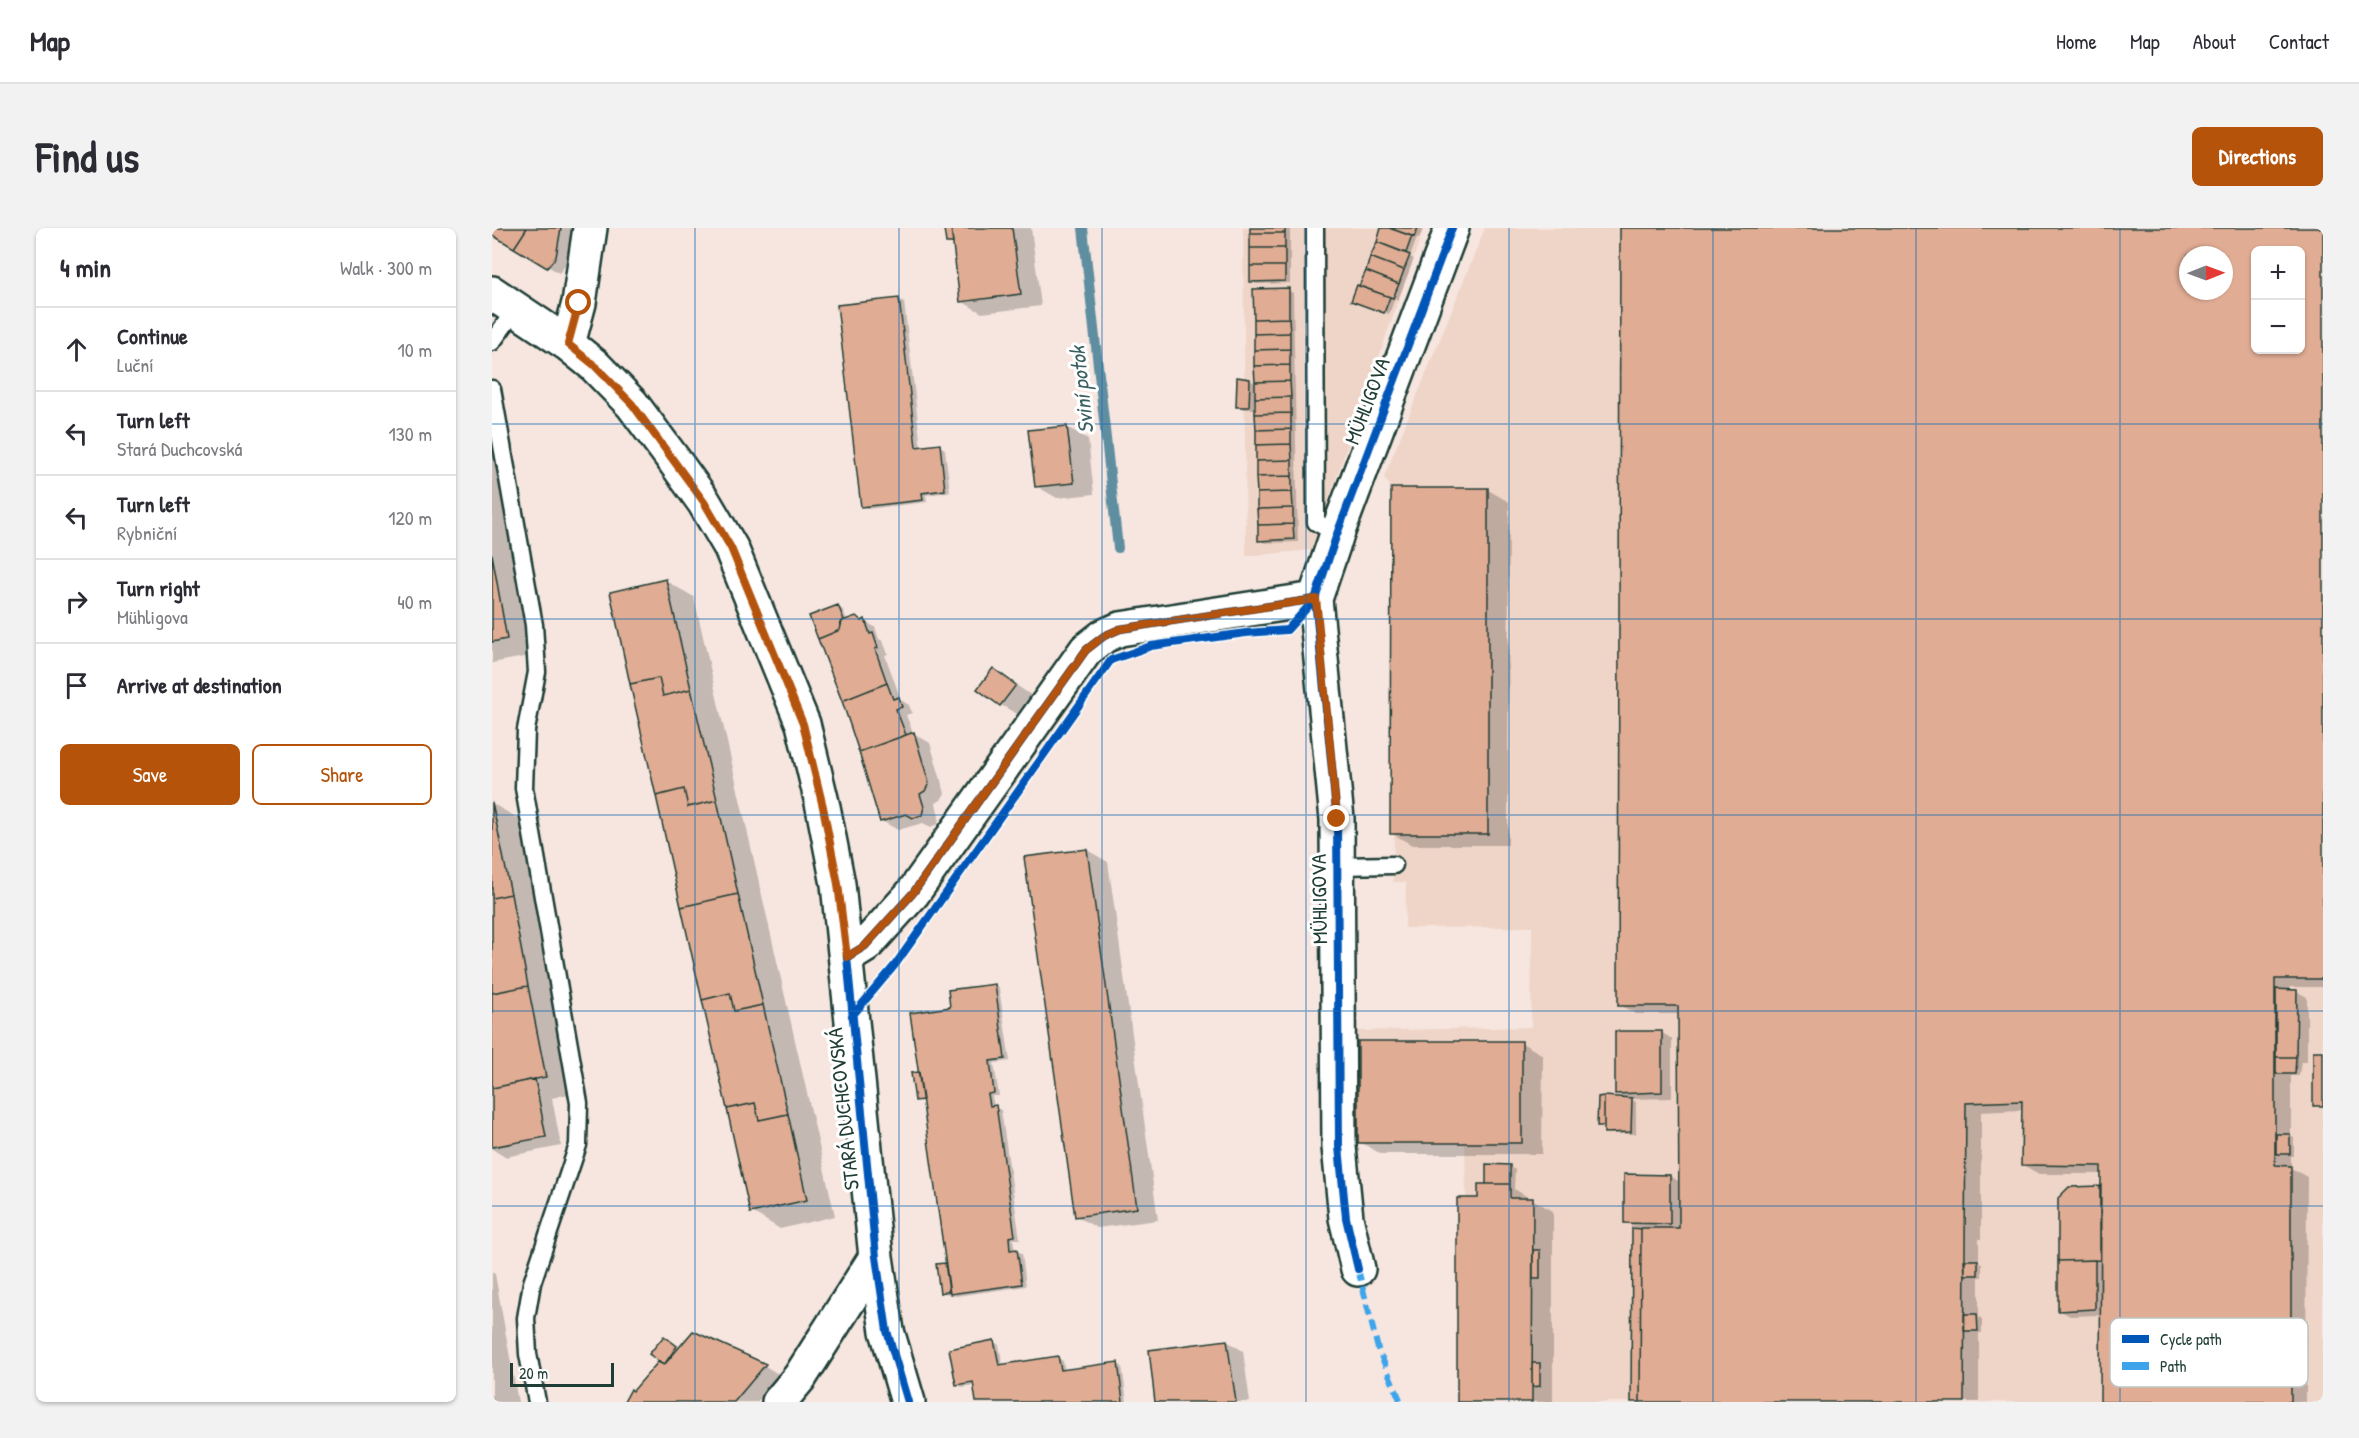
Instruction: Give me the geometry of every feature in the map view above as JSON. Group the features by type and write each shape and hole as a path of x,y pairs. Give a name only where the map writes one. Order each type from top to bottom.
{"street":[{"path":"568,344 579,303 590,228"},
{"name":"MÜHLIGOVA","path":"1358,1269 1346,1218 1340,1147 1337,819 1316,599 1337,534 1452,228"},
{"name":"STARÁ DUCHCOVSKÁ","path":"504,301 568,344 594,365 632,404 704,502 731,548 803,724 836,873 847,957 876,1257 887,1331 908,1402"},
{"path":"847,957 865,946 913,893 1086,650 1095,643 1120,629 1316,599"},
{"path":"779,1402 800,1377 876,1257"}],"lane":[{"path":"1315,228 1316,522 1337,534"},
{"path":"492,342 504,301"},
{"path":"492,389 534,625 537,672 526,730 524,788 579,1103 578,1145 532,1283 526,1318 528,1354 536,1394"},
{"path":"1337,866 1394,865"}],"shaded area":[{"path":"1243,228 1424,228 1311,550 1246,556"},
{"path":"1485,228 2323,228 2323,1402 1457,1402 1457,1198 1466,1198 1465,1143 1351,1144 1354,1031 1531,1027 1532,927 1405,928 1406,882 1393,882 1394,834 1390,834 1391,488 1384,477"}],"building":[{"path":"492,228 527,228 514,248 492,235"},
{"path":"527,228 561,228 556,257 547,268 514,248"},
{"path":"951,228 1012,228 1021,294 960,302"},
{"path":"951,228 953,243 946,243 944,229"},
{"path":"1250,228 1285,228 1285,233 1250,233"},
{"path":"1381,228 1389,228 1412,236 1406,253 1377,242"},
{"path":"1389,228 1418,228 1414,237"},
{"path":"1620,228 2323,228 2323,979 2275,979 2275,1165 2291,1166 2291,1318 2110,1318 2110,1387 2291,1387 2291,1402 2100,1402 2101,1166 2021,1165 2022,1101 1966,1103 1964,1402 1640,1402 1641,1228 1679,1228 1678,1006 1618,1006"},
{"path":"1250,233 1285,233 1285,248 1250,248"},
{"path":"1377,242 1410,255 1404,270 1370,257"},
{"path":"1250,248 1285,248 1285,266 1250,266"},
{"path":"1370,257 1404,270 1399,284 1366,271"},
{"path":"1250,266 1285,266 1285,281 1250,282"},
{"path":"1366,271 1399,284 1393,298 1359,286"},
{"path":"1357,285 1390,297 1384,313 1351,301"},
{"path":"1289,288 1289,318 1254,319 1253,289"},
{"path":"899,298 916,447 940,444 945,490 922,493 923,500 861,507 837,305"},
{"path":"1289,318 1290,333 1254,334 1254,319"},
{"path":"1290,333 1290,349 1254,350 1254,334"},
{"path":"1290,349 1290,365 1254,366 1254,350"},
{"path":"1290,365 1290,381 1255,382 1254,366"},
{"path":"1237,377 1250,379 1249,407 1236,407"},
{"path":"1290,381 1291,397 1255,398 1255,382"},
{"path":"1291,397 1291,413 1255,414 1255,398"},
{"path":"1291,413 1291,429 1256,430 1255,414"},
{"path":"1067,426 1074,483 1035,487 1028,430"},
{"path":"1291,429 1291,444 1256,445 1256,430"},
{"path":"1291,444 1292,460 1256,461 1256,445"},
{"path":"1292,460 1292,476 1256,477 1256,461"},
{"path":"1292,476 1292,492 1257,493 1256,477"},
{"path":"1391,488 1488,488 1488,834 1390,834"},
{"path":"1292,492 1293,508 1257,509 1257,493"},
{"path":"1293,508 1293,524 1258,525 1257,509"},
{"path":"1293,524 1294,539 1258,541 1258,525"},
{"path":"492,554 507,639 492,642"},
{"path":"666,579 691,689 663,696 659,678 630,684 610,592"},
{"path":"838,605 844,620 840,624 840,630 818,639 809,616"},
{"path":"856,616 862,621 865,619 870,634 873,633 878,648 875,649 887,683 842,701 818,639 840,630 842,621"},
{"path":"993,668 1016,685 1000,706 977,689"},
{"path":"659,678 663,696 691,689 717,800 688,807 684,789 656,796 630,684"},
{"path":"887,683 893,699 899,697 902,707 896,709 906,735 859,752 842,701"},
{"path":"914,732 929,783 925,791 920,794 924,807 922,815 913,818 906,814 880,822 859,752"},
{"path":"684,789 688,807 717,800 738,894 681,907 656,796"},
{"path":"492,802 511,894 492,898"},
{"path":"1087,849 1137,1208 1075,1217 1024,857"},
{"path":"511,894 528,986 492,993 492,898"},
{"path":"738,894 763,1005 734,1011 730,993 702,1000 681,907"},
{"path":"995,984 1005,1059 990,1061 994,1093 988,1094 990,1106 996,1105 1015,1236 1009,1237 1010,1250 1017,1249 1022,1284 950,1294 910,1013 950,1007 948,990"},
{"path":"528,986 546,1077 492,1088 492,993"},
{"path":"2276,989 2297,990 2296,1057 2276,1057"},
{"path":"730,993 734,1011 763,1005 788,1114 759,1120 755,1103 727,1109 702,1000"},
{"path":"1615,1031 1662,1031 1662,1092 1615,1094"},
{"path":"1358,1041 1522,1041 1522,1143 1358,1143"},
{"path":"2313,1051 2323,1051 2323,1106 2313,1106"},
{"path":"2276,1057 2296,1057 2295,1074 2276,1074"},
{"path":"919,1072 923,1100 915,1101 911,1073"},
{"path":"535,1079 546,1137 492,1147 492,1088"},
{"path":"1604,1096 1632,1098 1631,1132 1604,1133"},
{"path":"1604,1096 1604,1126 1597,1126 1598,1097"},
{"path":"755,1103 759,1120 788,1114 807,1200 750,1213 727,1109"},
{"path":"2276,1134 2290,1134 2290,1154 2276,1154"},
{"path":"1486,1164 1510,1165 1510,1184 1486,1184"},
{"path":"1624,1174 1670,1175 1670,1224 1624,1223"},
{"path":"1478,1184 1510,1184 1510,1198 1533,1198 1532,1402 1457,1402 1457,1198 1478,1198"},
{"path":"2100,1186 2100,1260 2058,1261 2058,1198 2069,1187"},
{"path":"1632,1228 1641,1229 1640,1402 1631,1402"},
{"path":"1533,1250 1540,1250 1540,1279 1533,1279"},
{"path":"1964,1260 1978,1260 1978,1275 1965,1275"},
{"path":"2095,1260 2095,1309 2058,1311 2058,1261"},
{"path":"945,1263 949,1291 940,1293 936,1264"},
{"path":"1964,1314 1977,1314 1978,1331 1964,1331"},
{"path":"693,1331 766,1364 734,1402 624,1402 631,1389 633,1391 658,1362 664,1365"},
{"path":"664,1336 677,1346 664,1365 649,1354"},
{"path":"994,1340 999,1365 1058,1356 1061,1370 1118,1362 1123,1402 976,1402 973,1382 956,1385 949,1349"},
{"path":"1227,1340 1236,1402 1155,1402 1149,1350"},
{"path":"1532,1363 1540,1363 1540,1386 1532,1387"}],"waterway":[{"name":"Sviní potok","path":"1083,228 1118,548"}],"marked path":[{"path":"1358,1269 1378,1349 1401,1402"}],"cycle path":[{"path":"1358,1269 1346,1218 1339,1147 1337,819 1315,599 1337,534 1452,228"},
{"path":"852,1016 895,965 1111,660 1151,646 1246,633 1287,630 1315,599"},
{"path":"908,1402 887,1331 876,1257 847,957 865,946 913,893 1086,650 1104,636 1120,629 1315,599"}],"route":[{"path":"579,303 568,344 594,365 632,404 704,502 731,548 774,651 803,724 823,807 838,884 847,957 865,946 913,893 1086,650 1104,636 1120,629 1316,599 1337,819"}]}
